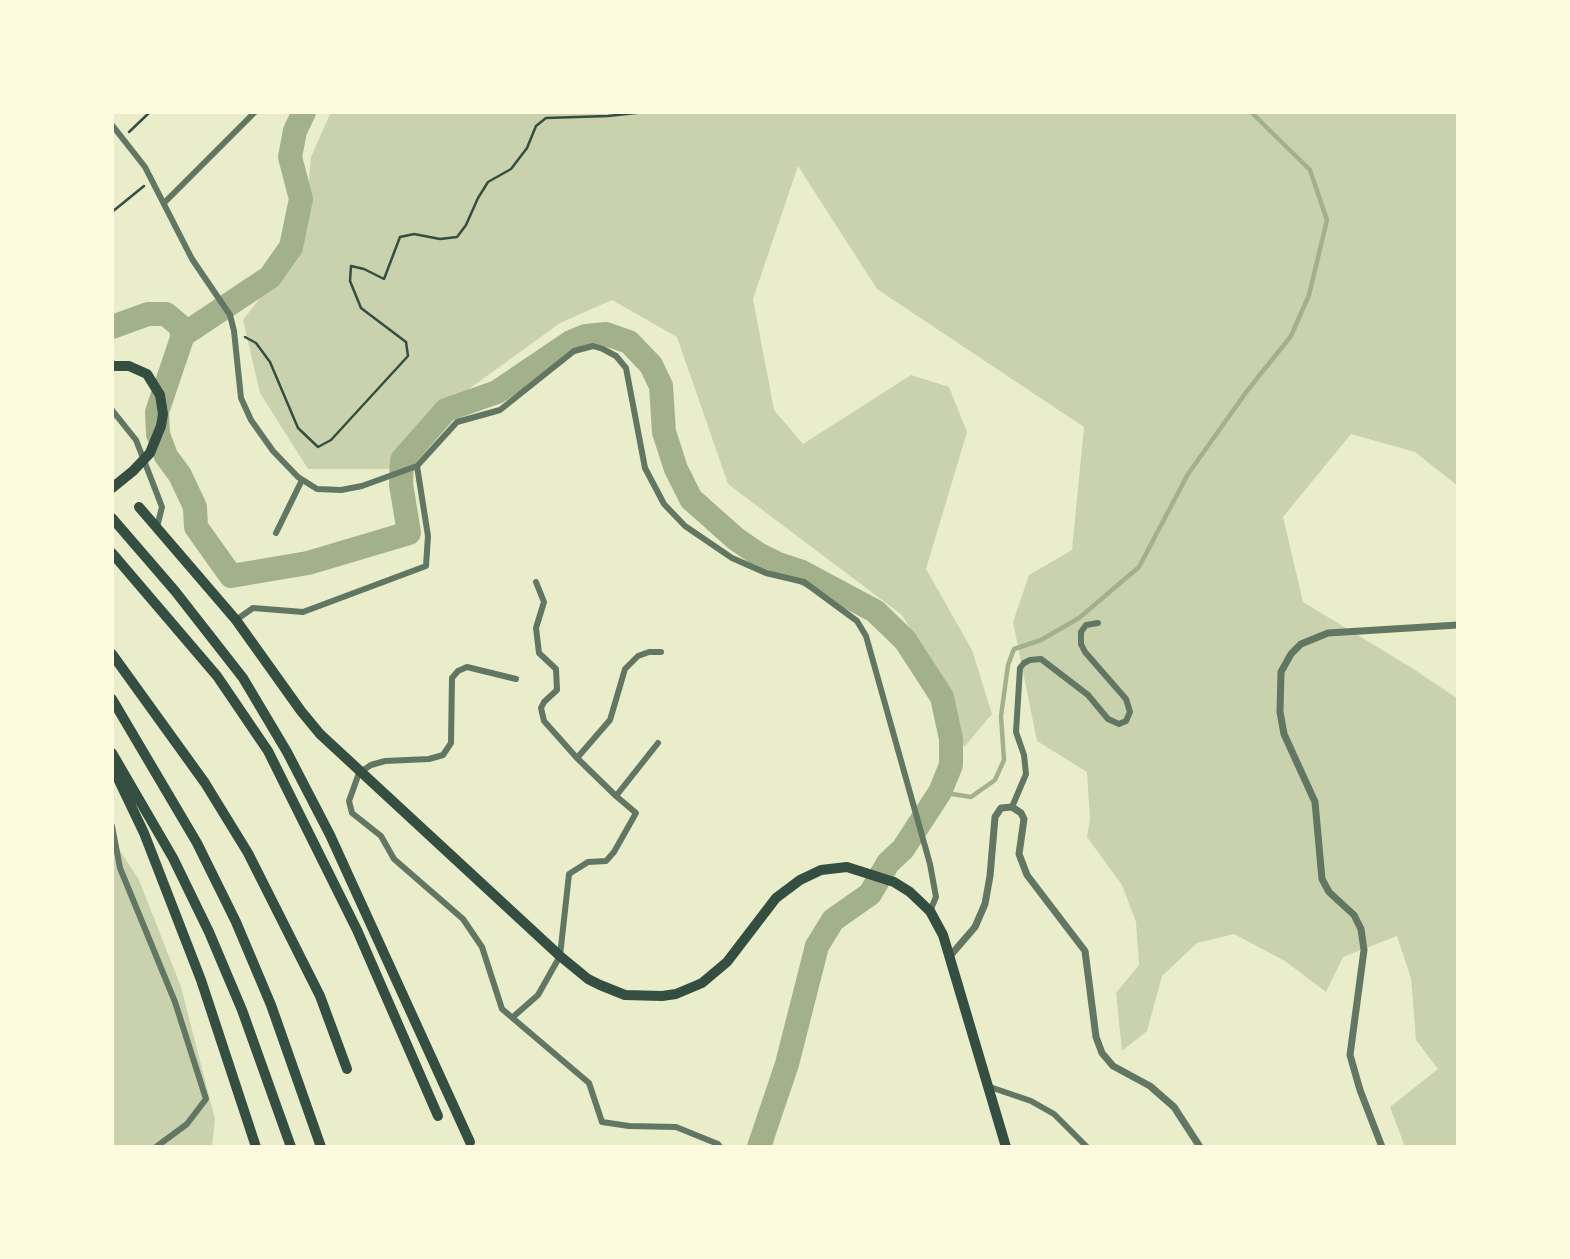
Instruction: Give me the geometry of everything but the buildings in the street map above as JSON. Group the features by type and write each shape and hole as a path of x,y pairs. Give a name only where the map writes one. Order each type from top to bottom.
{"highway":[{"path":"112,366 129,366 147,374 157,387 162,404 161,426 150,453 112,488"},
{"path":"139,507 236,620 320,734 359,773 588,979 625,995 676,994 702,983 718,971 776,898 800,880 821,870 847,867 894,882 910,892 930,911 938,923 1006,1147"},
{"path":"112,518 175,591 243,678 288,752 342,859 470,1142"},
{"path":"112,553 217,676 268,751 357,930 438,1116"},
{"path":"112,654 205,783 248,853 320,996 347,1069"},
{"path":"112,699 197,843 236,922 271,1005 321,1147"},
{"path":"112,753 173,858 209,932 242,1010 291,1147"},
{"path":"112,766 144,833 197,967 256,1147"}],"street":[{"path":"164,202 255,112"},
{"path":"112,125 145,167 192,259 230,315 241,398 251,420 273,451 302,480 317,489 341,490 362,486 417,467 457,422 500,410 574,351 593,346 615,356 626,368 645,468 664,504 685,526 732,558 766,573 804,582 857,621 866,636 930,864 936,897 930,911"},
{"path":"112,410 136,440 152,481 162,507 157,527"},
{"path":"236,620 253,608 303,612 426,566 428,536 417,467"},
{"path":"276,533 302,480"},
{"path":"513,1017 538,995 560,956 569,874 576,867 588,862 606,861 636,813 577,758 544,721 541,708 556,690 556,669 539,653 536,628 544,602 536,582"},
{"path":"1012,807 1026,774 1024,755 1016,732 1020,667 1024,663 1041,659 1088,695 1108,719 1119,724 1126,721 1130,712 1126,699 1081,644 1081,632 1086,625 1098,623"},
{"path":"1382,1147 1350,1055 1364,950 1361,929 1354,915 1329,892 1322,879 1319,820 1315,802 1284,734 1280,712 1281,672 1291,654 1301,644 1328,633 1458,625"},
{"path":"577,758 610,720 625,668 638,656 660,652"},
{"path":"516,679 467,667 458,671 452,678 451,743 443,755 371,765 359,773 349,801 352,813 381,836 394,859 463,919 482,947 502,1009 589,1083 602,1122 629,1126 676,1127 718,1144 719,1147"},
{"path":"616,796 658,743"},
{"path":"950,956 975,927 985,904 995,817 1001,808 1012,807 1021,813 1024,819 1019,854 1027,876 1085,951 1096,1037 1102,1053 1113,1066 1150,1086 1174,1107 1200,1147"},
{"path":"112,826 120,868 175,1002 206,1099 187,1124 156,1147"},
{"path":"987,1086 1031,1101 1054,1114 1087,1147"}],"path":[{"path":"129,132 150,112"},
{"path":"234,331 256,343 270,362 298,428 318,447 331,440 408,356 406,342 361,308 350,281 351,266 384,279 400,237 414,234 439,239 457,237 488,182 511,170 527,148 536,126 546,118 645,112"},
{"path":"112,212 152,180"}],"green space":[{"path":"331,112 1458,112 1458,486 1415,452 1351,434 1283,517 1303,602 1458,699 1458,1147 1405,1147 1390,1107 1438,1069 1416,1040 1411,978 1397,936 1343,957 1326,992 1285,961 1234,934 1197,943 1162,976 1147,1031 1122,1051 1116,993 1139,965 1136,922 1122,885 1087,837 1090,819 1087,772 1037,741 1013,622 1029,575 1072,550 1084,427 877,289 798,166 753,299 774,410 803,444 911,375 949,387 967,432 926,569 972,650 992,714 964,747 940,678 902,615 728,484 677,337 612,300 560,323 440,410 390,469 308,469 260,393 243,320 303,243 311,157"},
{"path":"112,838 139,880 181,987 215,1119 212,1147 112,1147"}],"waterway":[{"path":"183,335 270,277 291,247 301,199 290,157 295,131 304,112"},
{"path":"940,792 971,797 995,780 1004,760 1001,716 1008,665 1014,649 1041,640 1079,618 1139,567 1188,474 1247,391 1291,336 1309,295 1327,220 1310,170 1251,112"},
{"path":"112,327 148,314 166,314 179,325 183,335 157,412 158,434 166,456 180,475 195,507 196,527 231,576 308,563 409,533 401,484 402,460 446,410 497,392 571,342 586,336 606,334 629,342 651,365 661,386 664,432 676,469 691,499 736,539 758,554 802,572 875,611 905,640 942,697 951,739 951,765 940,792 903,849 888,863 870,894 833,920 817,946 787,1064 759,1147"}]}
